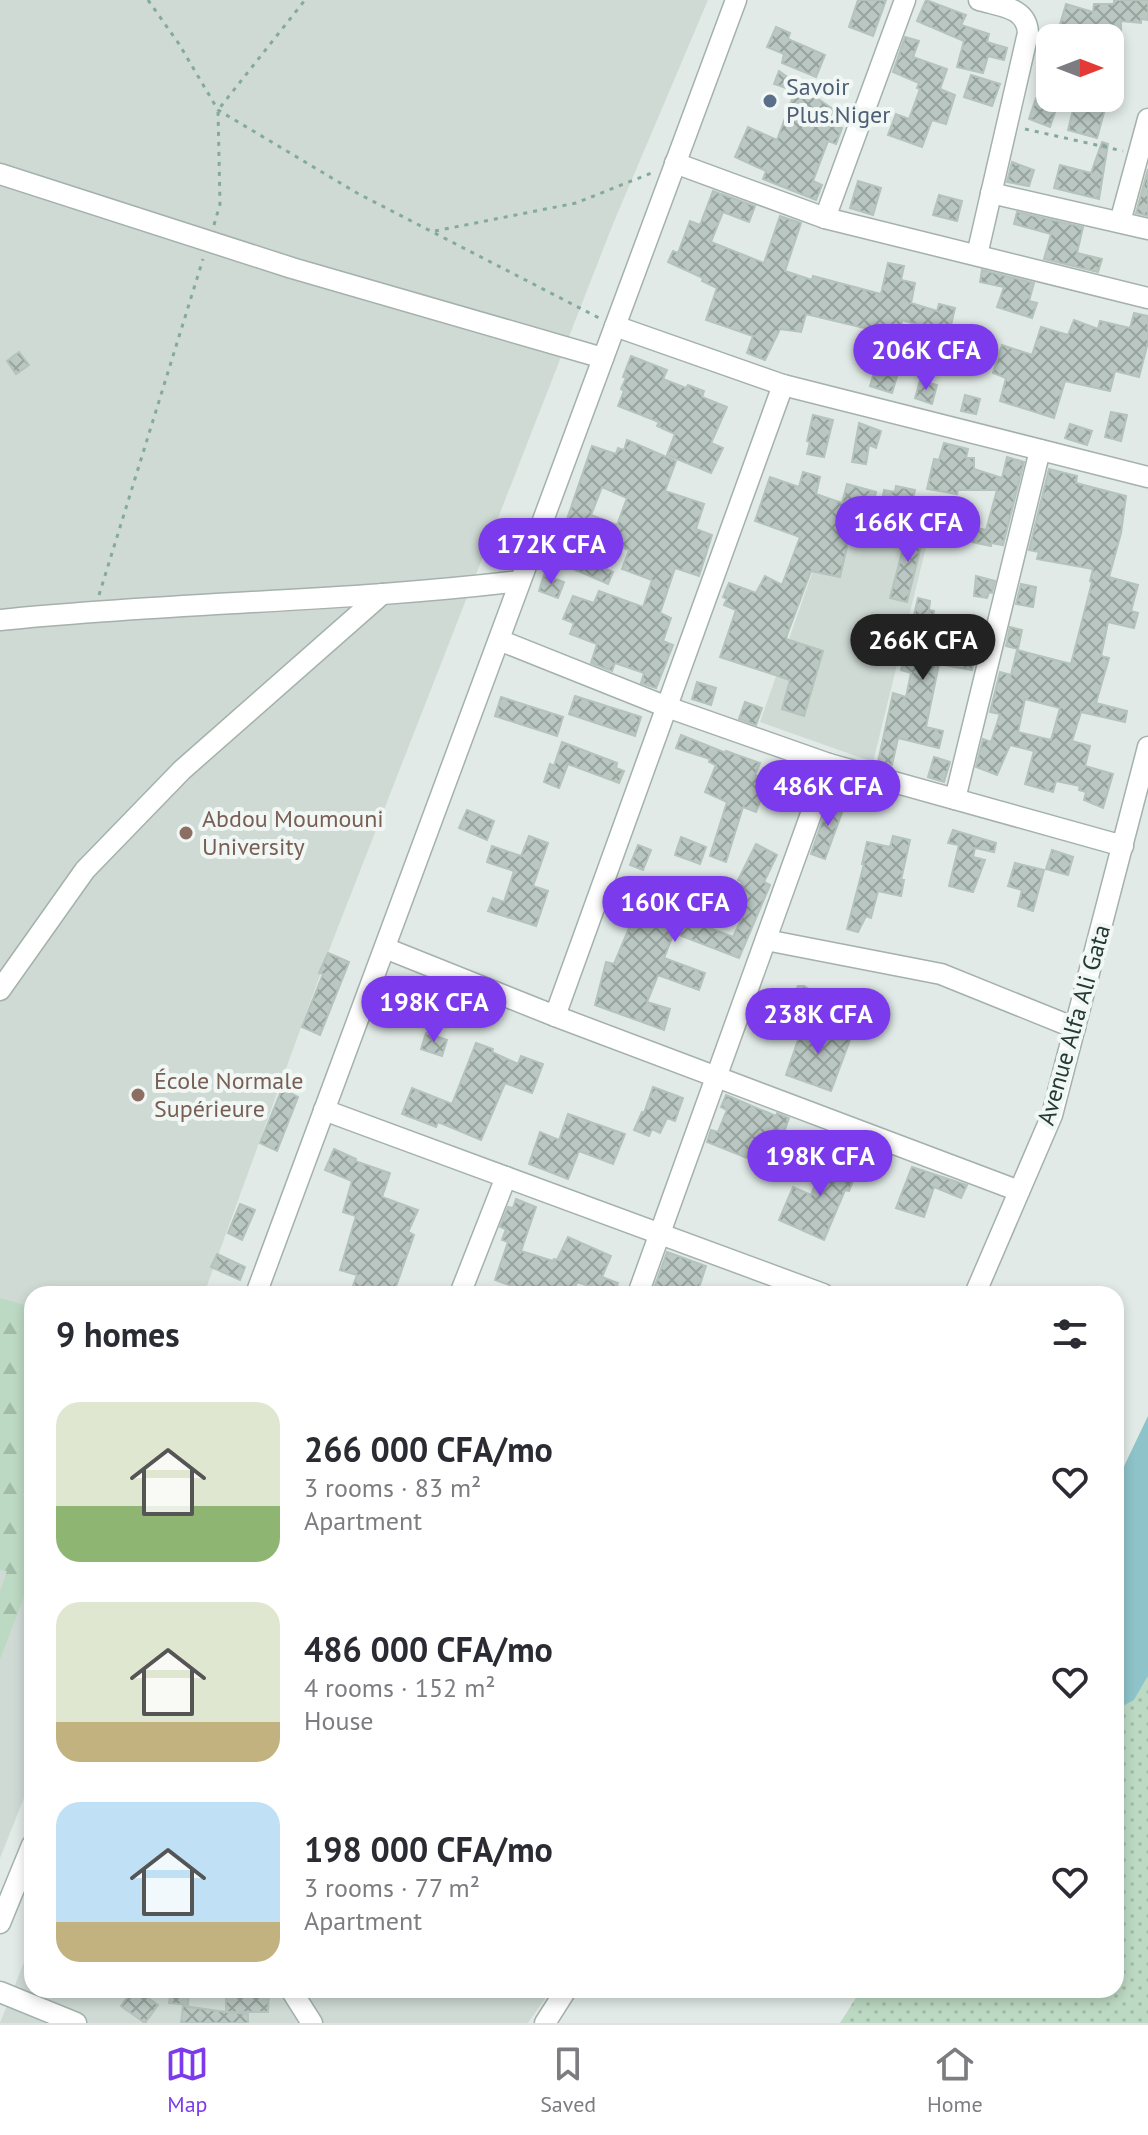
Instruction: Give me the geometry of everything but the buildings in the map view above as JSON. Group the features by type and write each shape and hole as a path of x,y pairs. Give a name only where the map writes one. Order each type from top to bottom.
{"street":[{"path":"262,1286 324,1110 736,0"},
{"path":"825,218 905,0"},
{"path":"977,255 1025,52 1028,26 1019,13 979,0"},
{"path":"1120,222 1148,119"},
{"path":"675,163 825,218 1148,298"},
{"path":"0,174 209,241 603,358"},
{"path":"991,193 1148,229"},
{"path":"615,326 783,385 1148,477"},
{"path":"555,1016 783,385"},
{"path":"955,799 1040,450"},
{"path":"0,620 94,610 180,608 434,591 520,581"},
{"path":"1,990 85,870 182,770 382,594"},
{"path":"499,640 667,707 829,764 1123,846"},
{"name":"Avenue Alfa Ali Gata","path":"978,1286 1052,1115 1148,747"},
{"path":"641,1286 829,764"},
{"path":"766,940 941,974 1075,1028"},
{"path":"385,948 555,1016 1019,1191"},
{"path":"324,1110 801,1286"},
{"path":"463,1286 506,1177"},
{"path":"0,1923 24,1864"},
{"path":"0,1992 76,2023"},
{"path":"296,1998 312,2023"},
{"path":"545,2023 561,1998"}],"path":[{"path":"148,0 179,44 218,110 357,193 615,326"},
{"path":"94,610 220,204 218,110 305,0"},
{"path":"1008,125 1138,155"},
{"path":"435,231 576,203 675,163"}],"shaded area":[{"name":"Abdou Moumouni University","path":"0,0 708,0 613,224 331,945 207,1286 24,1286 24,1798 0,1858"},
{"path":"837,502 931,527 873,762 760,722"},
{"path":"24,1962 24,1998 545,1998 528,2023 0,2023"}],"green space":[{"path":"0,1298 24,1305 24,1597 0,1659 0,1591 7,1571 0,1570"},
{"path":"1148,1676 1148,2023 840,2023 856,1998 1124,1998 1124,1706 1134,1700"}],"water":[{"path":"1148,1416 1148,1676 1134,1700 1124,1706 1124,1466"}],"place":[{"name":"Savoir Plus.Niger","path":"770,101"},
{"name":"Abdou Moumouni University","path":"186,833"},
{"name":"École Normale Supérieure","path":"138,1095"}]}
